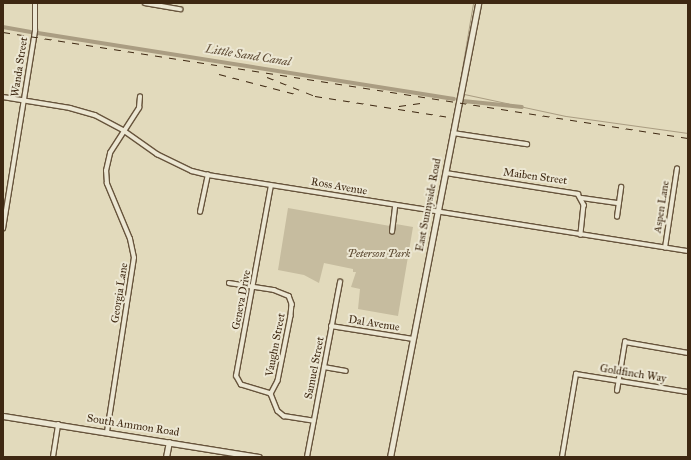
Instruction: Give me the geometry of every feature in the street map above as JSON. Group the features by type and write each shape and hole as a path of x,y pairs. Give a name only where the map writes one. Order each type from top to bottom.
{"main road":[{"name":"East Sunnyside Road","path":"390,457 478,3"},
{"name":"South Ammon Road","path":"3,416 259,457"},
{"path":"166,457 169,442"}],"street":[{"name":"Wanda Street","path":"3,229 35,31 35,3"},
{"path":"145,3 180,9"},
{"name":"Ross Avenue","path":"3,97 81,111 123,130 157,154 192,171 208,175 395,206 688,251"},
{"name":"Georgia Lane","path":"107,432 134,261 130,239 106,176 110,153 123,130 139,108 140,97"},
{"path":"453,133 527,144"},
{"name":"Aspen Lane","path":"665,248 677,169"},
{"name":"Maiben Street","path":"446,173 569,190 582,198 619,203"},
{"path":"200,212 208,175"},
{"name":"Geneva Drive","path":"271,186 236,376 241,385 271,394"},
{"path":"617,217 622,187"},
{"path":"581,235 584,205 582,198"},
{"path":"392,232 395,206"},
{"name":"Samuel Street","path":"307,457 340,282"},
{"path":"229,283 253,287"},
{"name":"Vaughn Street","path":"253,287 283,292 289,296 292,304 278,381 271,394"},
{"name":"Dal Avenue","path":"331,326 413,339"},
{"path":"617,391 625,342 688,352"},
{"path":"324,367 346,371"},
{"name":"Goldfinch Way","path":"562,457 576,374 688,392"},
{"path":"271,394 278,411 284,416 314,420"},
{"path":"53,457 58,424"}],"green space":[{"name":"Peterson Park","path":"288,208 390,226 390,223 413,227 398,316 358,309 360,289 351,287 356,272 353,272 353,269 324,263 319,283 304,275 278,270"}],"waterway":[{"path":"458,92 473,3"},
{"name":"Little Sand Canal","path":"3,27 31,32"},
{"name":"Little Sand Canal","path":"38,33 454,99"},
{"path":"464,94 566,116 688,133"},
{"path":"463,101 522,107"}],"railway":[{"path":"3,32 688,138"},
{"path":"219,74 296,94"},
{"path":"267,77 315,96 449,117"},
{"path":"399,106 426,102"}]}
